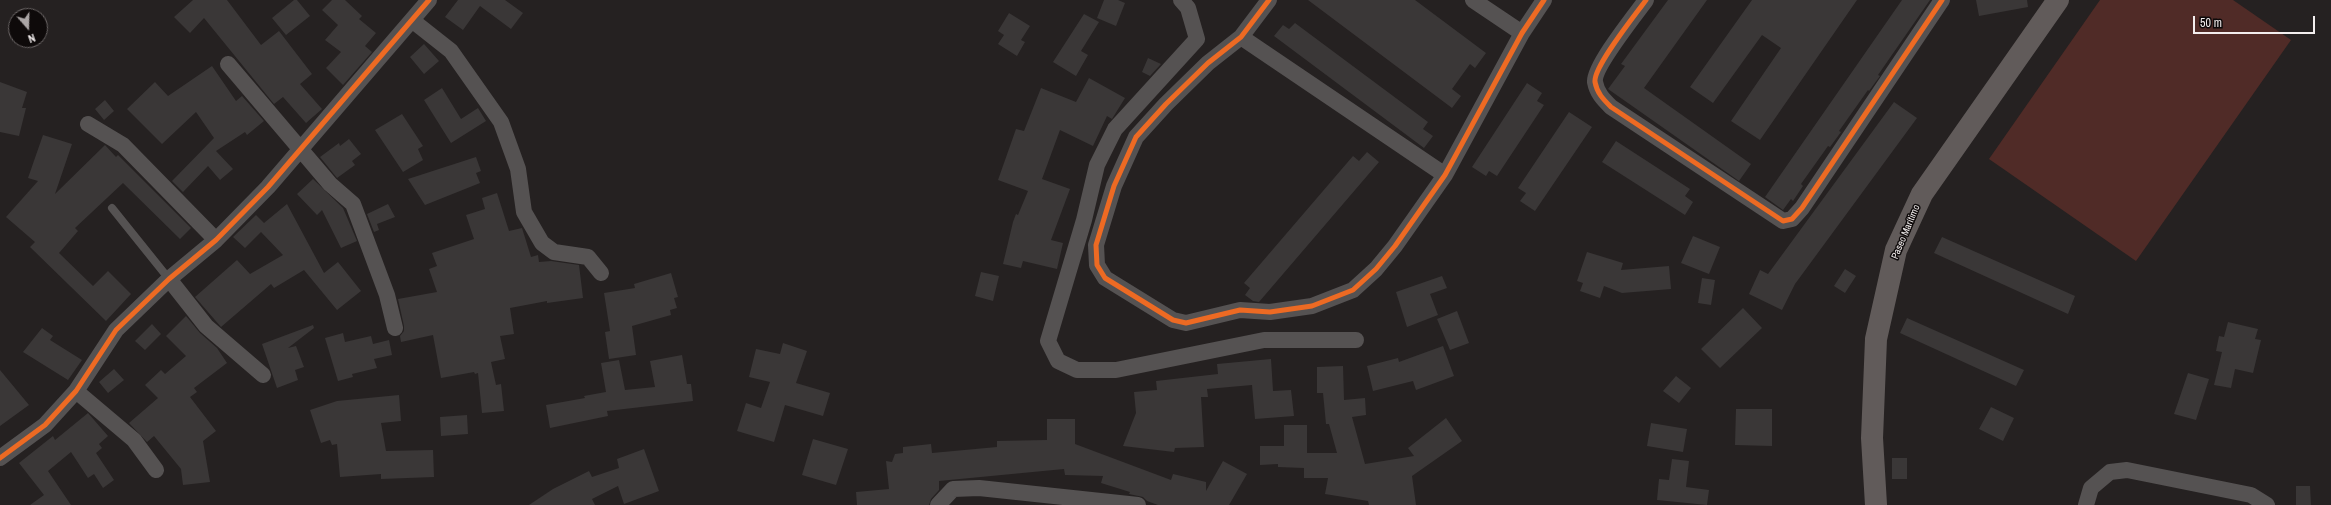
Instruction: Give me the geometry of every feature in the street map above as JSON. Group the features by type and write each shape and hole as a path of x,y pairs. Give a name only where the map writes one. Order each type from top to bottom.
{"main road":[{"name":"Paseo Marítimo","path":"1876,505 1872,438 1876,339 1896,250 1922,194 2058,0"}],"street":[{"path":"0,458 45,425 76,391 116,330 169,279 216,240 268,187 413,21 429,0"},
{"path":"1181,0 1188,8 1197,38 1115,129 1097,164 1084,220 1048,341 1058,361 1077,370 1116,370 1264,340 1356,340"},
{"path":"1269,0 1241,37 1208,63 1166,104 1136,137 1114,186 1096,245 1097,265 1105,278 1173,320 1186,323 1240,310 1270,312 1312,306 1353,290 1376,269 1395,246 1445,174 1522,33 1544,0"},
{"path":"1473,0 1522,33"},
{"path":"1646,0 1603,60 1594,80 1599,96 1611,107 1784,221 1792,219 1802,208 1942,0"},
{"path":"413,21 451,51 501,122 518,169 524,212 542,243 554,252 588,257 601,273"},
{"path":"1241,37 1445,174"},
{"path":"228,64 330,184 353,204 387,295 395,328"},
{"path":"88,124 123,145 216,240"},
{"path":"169,279 206,326 263,375"},
{"path":"76,391 134,440 156,470"},
{"path":"2086,505 2091,488 2110,472 2127,470 2251,495 2267,505"},
{"path":"938,505 953,489 979,488 1138,505"}],"lane":[{"path":"112,208 169,279"}],"shaded area":[{"path":"2100,0 2233,0 2291,40 2136,261 1989,159"}],"building":[{"path":"193,0 227,0 261,45 279,31 312,74 300,84 322,109 306,123 283,97 274,104 204,18 190,33 174,17"},
{"path":"294,0 297,0 310,16 286,35 272,18"},
{"path":"332,0 345,0 362,16 359,19 376,33 365,46 372,52 343,85 326,68 341,52 325,40 338,25 322,10"},
{"path":"458,0 505,0 523,13 511,29 480,6 463,30 445,17"},
{"path":"1104,0 1118,0 1125,3 1116,26 1097,18"},
{"path":"1308,0 1415,0 1486,53 1475,68 1470,64 1452,89 1461,96 1452,108"},
{"path":"1668,0 1707,0 1644,88 1751,164 1739,181 1608,89 1625,66 1621,64"},
{"path":"1752,0 1857,0 1760,140 1731,121 1781,48 1762,35 1713,103 1690,87"},
{"path":"1902,0 1930,0 1878,75 1880,76 1869,91 1868,90 1839,131 1841,132 1830,147 1828,146 1801,184 1803,186 1793,201 1791,199 1783,210 1765,197"},
{"path":"1976,0 2027,0 2028,7 1979,16"},
{"path":"1009,13 1030,26 1021,40 1025,42 1017,56 998,44 1004,35 998,31"},
{"path":"1084,14 1099,22 1081,51 1088,55 1076,76 1053,62"},
{"path":"1295,23 1428,122 1423,129 1433,136 1424,148 1274,36 1283,25 1289,29"},
{"path":"424,44 439,61 424,74 410,57"},
{"path":"1148,58 1161,64 1150,76 1142,72"},
{"path":"212,66 236,101 242,96 264,121 247,135 245,132 216,151 233,169 220,180 208,166 183,192 172,181 214,138 196,112 162,144 127,109 155,82 168,96"},
{"path":"1089,78 1125,98 1112,119 1107,116 1093,146 1060,130 1042,179 1070,189 1051,240 1063,243 1057,269 1023,261 1021,268 1003,264 1013,222 1016,214 1018,215 1028,191 998,180 1016,129 1024,131 1041,88 1076,102"},
{"path":"0,82 27,92 22,108 26,108 19,136 0,132"},
{"path":"1527,83 1542,93 1537,101 1544,105 1497,176 1489,171 1486,176 1472,167"},
{"path":"442,88 461,119 478,108 486,121 451,143 424,100"},
{"path":"105,100 114,111 104,120 95,109"},
{"path":"1894,102 1917,118 1795,284 1782,310 1749,294 1760,270 1768,274"},
{"path":"1569,112 1592,127 1535,211 1520,201 1526,193 1518,188"},
{"path":"402,114 423,146 418,149 423,160 403,172 375,130"},
{"path":"43,135 72,144 55,194 105,145 116,157 118,155 191,228 180,239 123,183 75,228 78,231 59,253 93,286 108,271 131,294 106,321 30,247 35,242 6,217 38,181 28,178"},
{"path":"349,139 361,154 352,161 355,165 337,178 320,157 339,143 340,146"},
{"path":"1616,141 1690,189 1685,196 1693,202 1685,215 1602,162"},
{"path":"1367,152 1379,162 1259,302 1253,301 1245,295 1250,288 1244,283 1353,156 1359,161"},
{"path":"476,157 481,171 476,173 480,183 425,205 408,179"},
{"path":"313,179 343,208 357,241 341,248 322,210 317,215 297,194"},
{"path":"497,193 509,231 522,228 531,257 538,255 539,262 551,261 579,265 583,298 547,303 547,301 510,308 514,334 500,336 505,359 491,362 496,385 501,384 504,411 482,413 478,373 475,374 474,372 441,378 433,335 401,342 400,336 404,331 404,326 398,299 437,292 429,269 437,266 432,253 474,239 466,215 485,209 482,198"},
{"path":"287,204 324,273 338,262 361,291 337,310 304,270 274,288 271,284 221,327 195,297 237,260 250,274 283,255 261,232 245,248 233,237 256,215 264,223"},
{"path":"388,204 395,217 377,224 379,230 374,232 367,214"},
{"path":"1693,236 1720,247 1709,274 1681,263"},
{"path":"1942,237 2075,296 2068,314 1934,253"},
{"path":"1587,252 1623,263 1621,270 1669,266 1671,289 1622,293 1604,286 1600,298 1580,291 1583,283 1577,281"},
{"path":"1845,269 1856,276 1845,293 1834,286"},
{"path":"981,272 999,276 993,301 975,296"},
{"path":"671,273 678,297 674,298 677,308 670,310 671,315 632,326 636,355 609,359 605,332 610,331 604,293 635,288 634,284"},
{"path":"1442,276 1447,288 1430,294 1438,315 1407,327 1396,292"},
{"path":"1702,278 1715,280 1711,305 1698,303"},
{"path":"1743,308 1762,328 1720,368 1701,349"},
{"path":"1457,311 1469,343 1450,350 1437,319"},
{"path":"186,316 200,333 217,348 227,363 194,388 197,392 190,397 216,431 203,441 210,482 183,485 181,469 154,436 147,442 129,423 158,398 145,385 161,370 165,374 186,356 166,336"},
{"path":"1907,318 2024,370 2016,386 1900,333"},
{"path":"2228,322 2258,329 2255,339 2261,340 2253,373 2235,369 2231,388 2214,385 2222,352 2216,351 2219,336 2224,337"},
{"path":"152,324 161,334 145,350 135,341"},
{"path":"313,325 314,328 288,348 296,346 304,367 295,370 298,380 277,388 262,344"},
{"path":"42,328 53,336 50,340 82,360 68,380 23,352"},
{"path":"343,333 345,342 371,336 373,344 389,340 392,355 374,359 377,368 352,374 353,377 338,381 325,338"},
{"path":"783,343 807,351 796,383 830,393 823,416 785,405 774,442 737,431 746,403 761,408 770,382 749,377 756,349 780,354"},
{"path":"1443,346 1454,376 1416,390 1413,381 1373,391 1367,366 1398,358 1399,362"},
{"path":"682,355 687,384 691,384 693,401 607,411 608,416 550,428 546,405 585,398 584,396 606,392 601,363 619,360 625,390 655,387 650,361"},
{"path":"1271,359 1273,391 1291,390 1294,416 1255,419 1252,385 1207,389 1208,397 1201,397 1204,447 1175,448 1174,452 1123,446 1136,413 1134,392 1157,390 1156,381 1218,374 1217,364"},
{"path":"1343,366 1344,400 1365,398 1366,415 1352,417 1365,464 1414,456 1408,448 1446,418 1462,441 1412,476 1416,505 1369,505 1368,501 1325,494 1328,478 1304,478 1304,468 1278,467 1278,464 1260,465 1260,446 1284,446 1284,425 1307,425 1307,453 1337,453 1329,424 1326,424 1323,393 1317,393 1317,367"},
{"path":"114,369 124,380 108,393 99,382"},
{"path":"0,370 29,405 0,426"},
{"path":"2188,373 2209,379 2196,420 2174,414"},
{"path":"1676,376 1691,388 1679,403 1663,391"},
{"path":"399,395 401,421 381,423 386,451 433,450 434,477 381,479 381,474 340,477 337,444 332,445 330,440 321,443 310,410 337,401"},
{"path":"1991,407 2014,418 2003,441 1979,429"},
{"path":"1736,409 1772,409 1772,446 1735,445"},
{"path":"88,413 108,436 99,444 102,448 96,453 114,480 103,488 94,474 88,478 71,452 48,471 71,505 30,505 44,495 19,463 53,436 55,440"},
{"path":"467,415 468,434 441,436 440,417"},
{"path":"1047,419 1075,419 1075,444 1171,480 1173,474 1206,482 1206,491 1223,461 1247,474 1229,505 1158,505 1147,501 1143,497 1129,494 1130,492 1101,483 1103,476 1065,475 1064,469 939,481 939,490 931,499 929,505 857,505 856,492 889,489 886,461 892,462 895,454 903,453 903,447 931,444 932,453 997,447 997,441 1047,440"},
{"path":"1651,423 1687,429 1683,452 1647,446"},
{"path":"813,439 848,449 836,485 802,475"},
{"path":"644,449 659,491 624,504 618,486 592,499 595,505 529,505 553,489 589,471 592,477 619,468 617,459"},
{"path":"1892,458 1907,458 1907,479 1892,479"},
{"path":"1672,459 1689,461 1686,487 1709,490 1707,505 1657,500 1659,479 1669,480"},
{"path":"2296,486 2310,486 2311,505 2296,505"}],"cycle path":[{"path":"0,458 45,425 76,391 116,330 169,279 216,240 268,187 429,0"},
{"path":"1269,0 1241,37 1208,63 1166,104 1136,137 1114,186 1096,245 1097,265 1105,278 1173,320 1186,323 1240,310 1270,312 1312,306 1353,290 1376,269 1395,246 1445,175 1522,33 1544,0"},
{"path":"1646,0 1616,41 1601,65 1596,75 1595,82 1599,93 1611,107 1783,221 1792,219 1802,208 1942,0"}]}
